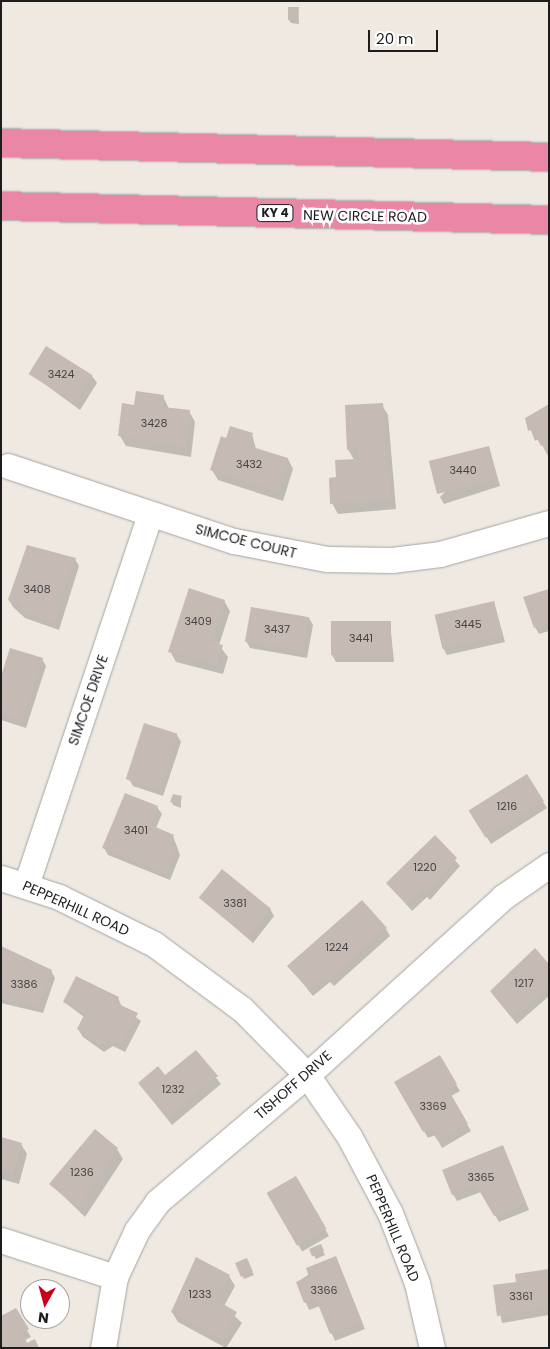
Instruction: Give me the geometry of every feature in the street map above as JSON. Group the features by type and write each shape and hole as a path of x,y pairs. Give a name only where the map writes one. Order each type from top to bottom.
{"highway":[{"path":"1,143 549,157"},
{"name":"NEW CIRCLE ROAD","path":"1,206 549,220"}],"street":[{"name":"SIMCOE COURT","path":"8,466 150,515 285,554 364,561 440,554 549,523"},
{"name":"SIMCOE DRIVE","path":"26,885 150,515"},
{"name":"TISHOFF DRIVE","path":"103,1348 115,1277 137,1230 157,1202 307,1075 503,897 549,865"},
{"name":"PEPPERHILL ROAD","path":"1,878 26,885 110,920 193,969 242,1009 307,1075 349,1136 390,1213 417,1283 432,1348"},
{"path":"1,1240 115,1277"}],"building":[{"path":"288,7 299,7 298,21 288,20"},
{"path":"46,346 93,375 75,403 29,374"},
{"path":"136,391 164,395 163,407 190,410 186,447 118,436 122,403 134,405"},
{"path":"383,403 391,499 330,504 329,478 336,477 335,460 358,459 357,449 347,450 345,405"},
{"path":"549,405 549,442 541,446 532,429 528,431 525,418"},
{"path":"230,426 253,433 249,446 288,458 278,492 210,470 221,436 226,438"},
{"path":"489,446 497,479 437,494 429,461"},
{"path":"27,545 76,558 58,602 62,603 55,623 20,611 21,605 8,600"},
{"path":"189,588 225,600 211,642 223,645 217,664 168,652"},
{"path":"549,589 549,623 534,628 523,597"},
{"path":"494,601 502,635 442,649 435,615"},
{"path":"251,607 309,617 303,652 245,641"},
{"path":"331,621 391,621 391,655 331,655"},
{"path":"10,648 43,658 22,722 1,715 1,676"},
{"path":"144,723 177,734 159,790 126,779"},
{"path":"527,774 544,801 485,838 468,811"},
{"path":"125,793 158,806 151,825 174,835 170,844 177,847 166,874 102,848"},
{"path":"173,794 182,796 180,805 170,802"},
{"path":"435,835 457,858 426,894 422,890 407,905 386,883"},
{"path":"222,869 271,909 248,937 199,898"},
{"path":"362,900 387,928 329,980 325,976 309,990 287,966"},
{"path":"1,946 52,970 39,1006 1,1000"},
{"path":"535,948 549,964 549,986 512,1018 490,991"},
{"path":"76,976 119,997 116,1003 138,1013 121,1046 109,1040 100,1045 77,1029 85,1013 63,1002"},
{"path":"196,1050 218,1076 167,1118 138,1083 158,1066 165,1075"},
{"path":"440,1055 457,1084 448,1089 468,1124 438,1141 430,1129 423,1132 394,1082"},
{"path":"95,1129 118,1148 78,1208 49,1184"},
{"path":"1,1137 22,1143 13,1175 1,1171"},
{"path":"503,1145 526,1203 494,1216 476,1185 452,1195 442,1170"},
{"path":"296,1176 326,1229 297,1246 267,1193"},
{"path":"321,1244 324,1251 312,1256 309,1249"},
{"path":"336,1256 362,1322 330,1334 316,1299 304,1303 296,1282 309,1277 306,1268"},
{"path":"196,1257 230,1275 216,1300 237,1312 222,1340 171,1312"},
{"path":"247,1258 253,1272 241,1277 235,1263"},
{"path":"549,1269 549,1307 497,1316 493,1285 516,1282 515,1274"},
{"path":"16,1308 20,1314 20,1329 29,1329 23,1333 27,1343 35,1339 39,1348 1,1348 1,1316"}]}
